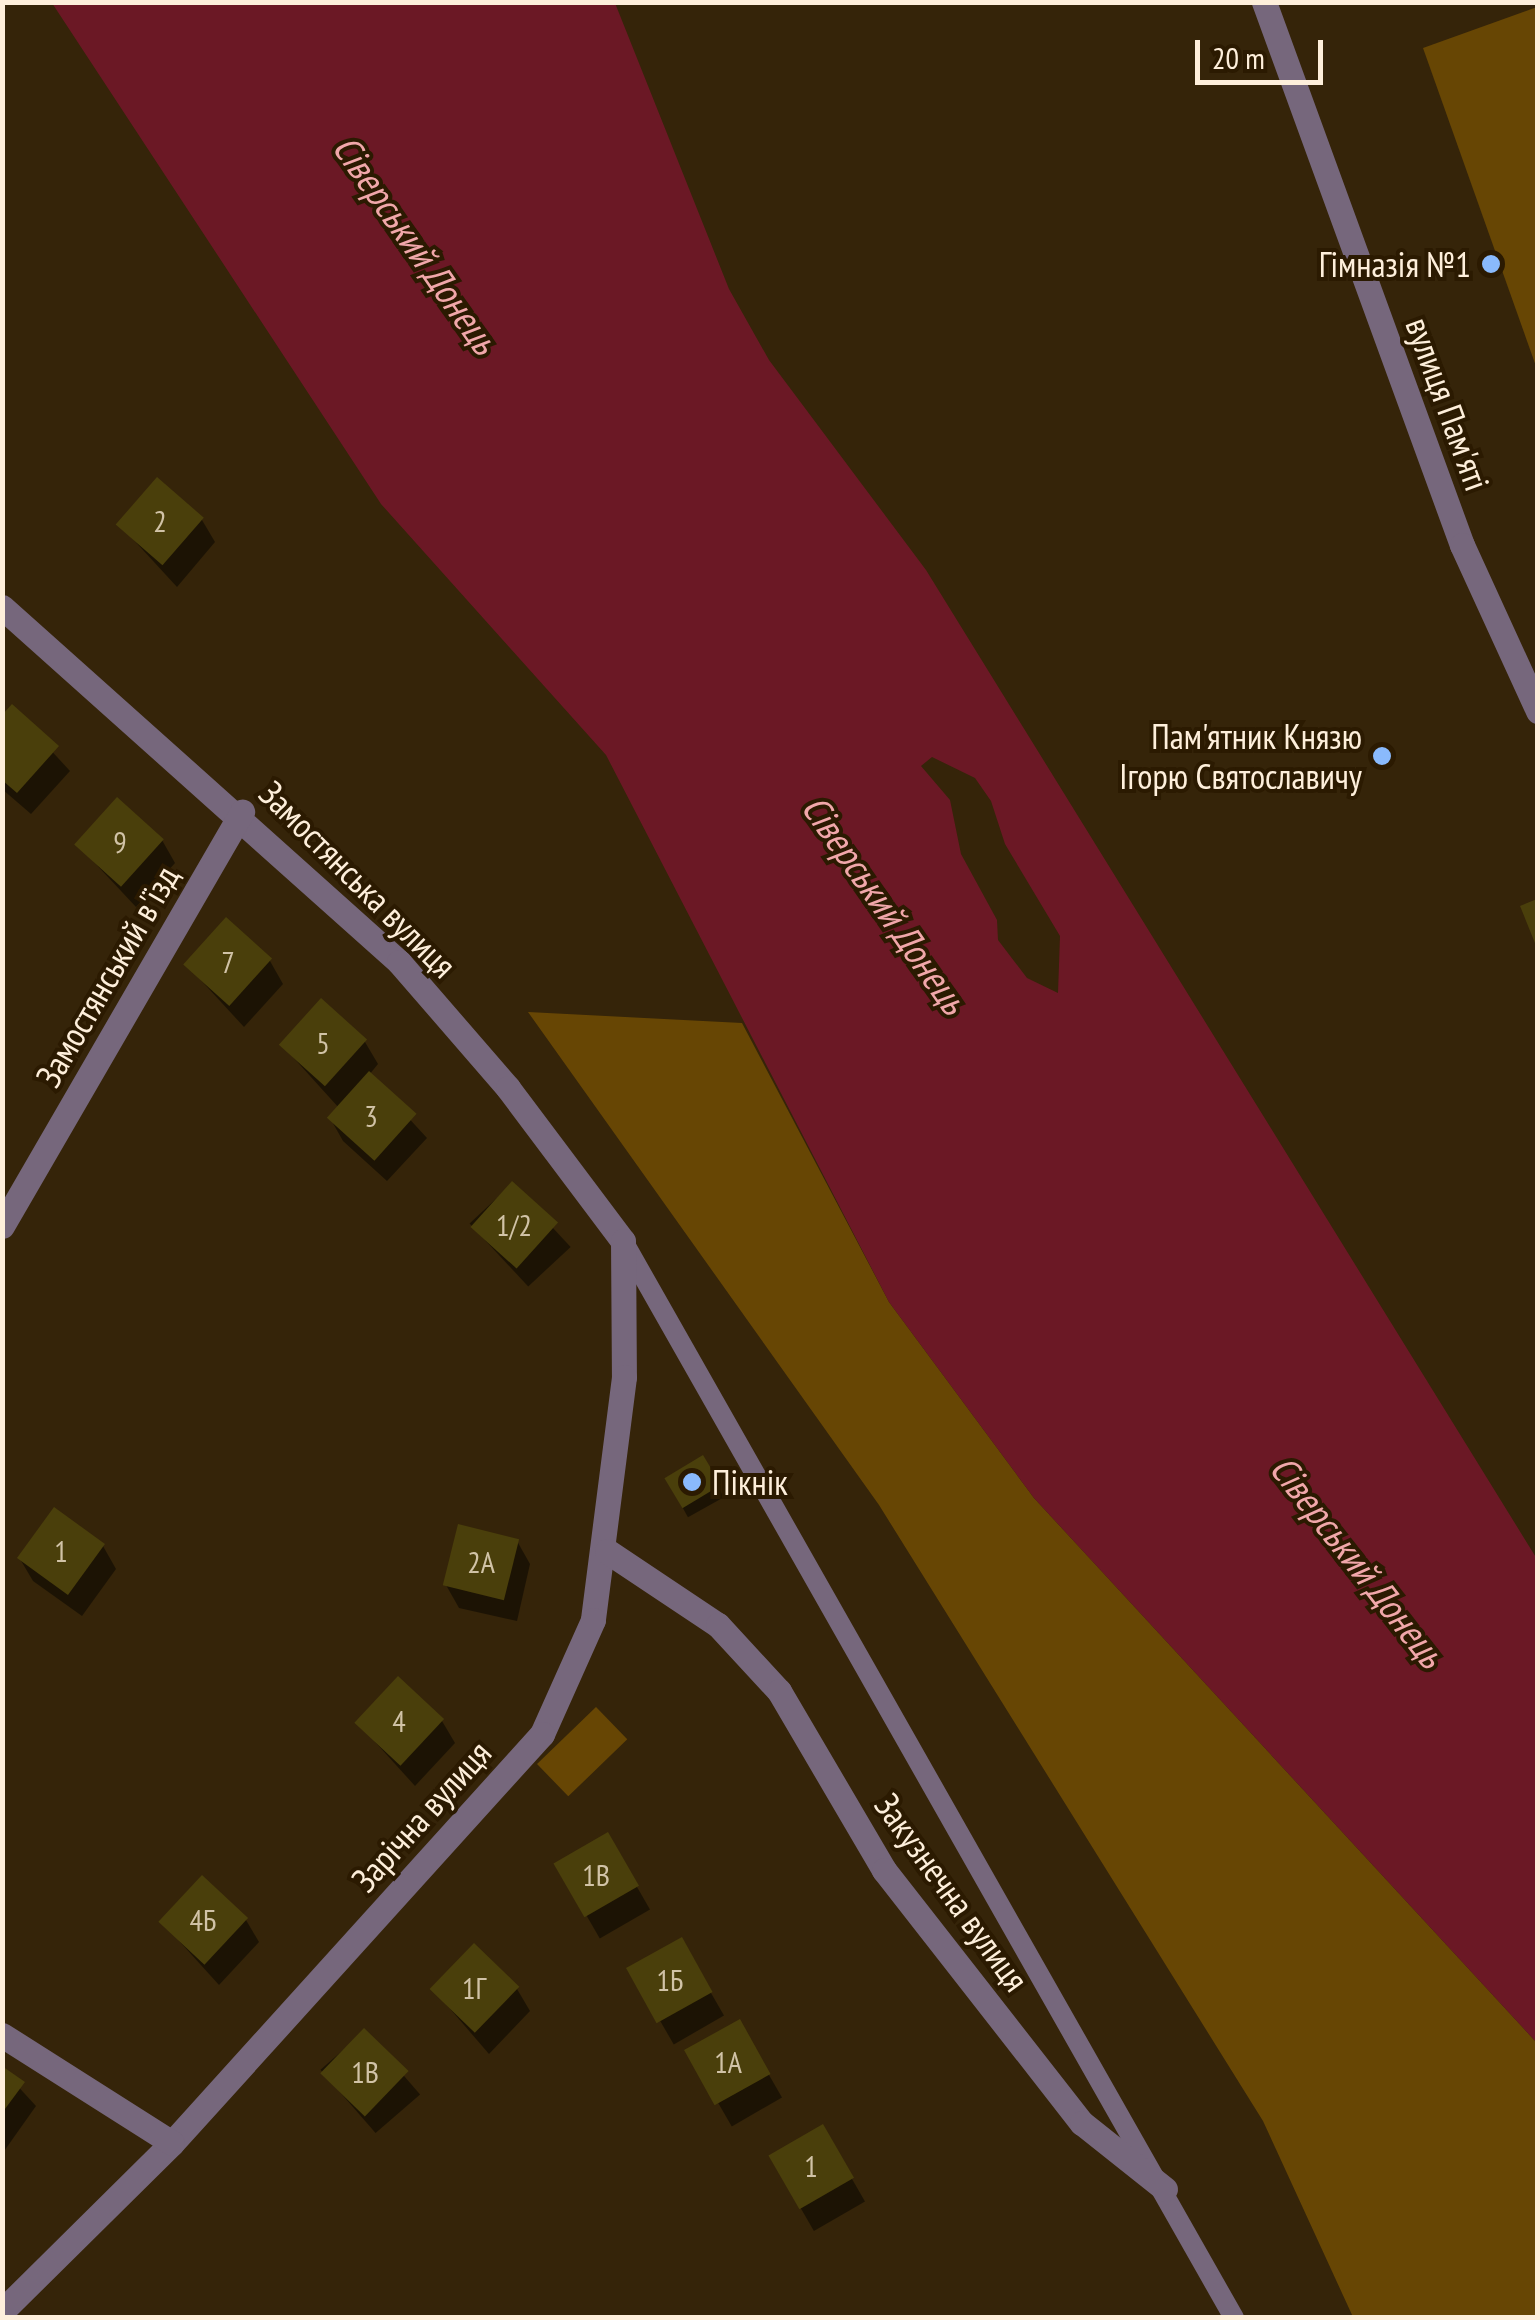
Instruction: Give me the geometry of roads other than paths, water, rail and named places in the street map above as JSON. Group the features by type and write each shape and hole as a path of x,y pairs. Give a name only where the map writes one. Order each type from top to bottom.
{"street":[{"name":"вулиця Пам'яті","path":"1264,2 1462,545 1538,711"},
{"name":"Замостянська вулиця","path":"2,607 242,812 399,962 624,1241"},
{"name":"Замостянський в'їзд","path":"2,1226 242,812"},
{"name":"Зарічна вулиця","path":"2,2310 172,2143 542,1734 593,1620 607,1551 624,1377 624,1241"},
{"name":"Закузнечна вулиця","path":"607,1551 718,1624 779,1690 884,1870 1082,2123 1165,2189"},
{"path":"2,2035 172,2143"}],"lane":[{"path":"624,1241 1165,2189 1234,2318"}],"water":[{"name":"Сіверський Донець","path":"52,3 615,3 729,289 769,360 926,570 1537,1559 1537,2043 1034,1498 889,1302 606,755 381,504","holes":["932,757 975,778 991,801 1005,844 1060,936 1058,993 1027,978 998,940 997,920 961,854 950,800 921,766"]}],"place":[{"name":"Гімназія №1","path":"1491,264"},
{"name":"Пам'ятник Князю Ігорю Святославичу","path":"1382,756"},
{"name":"Пікнік","path":"692,1482"}]}
